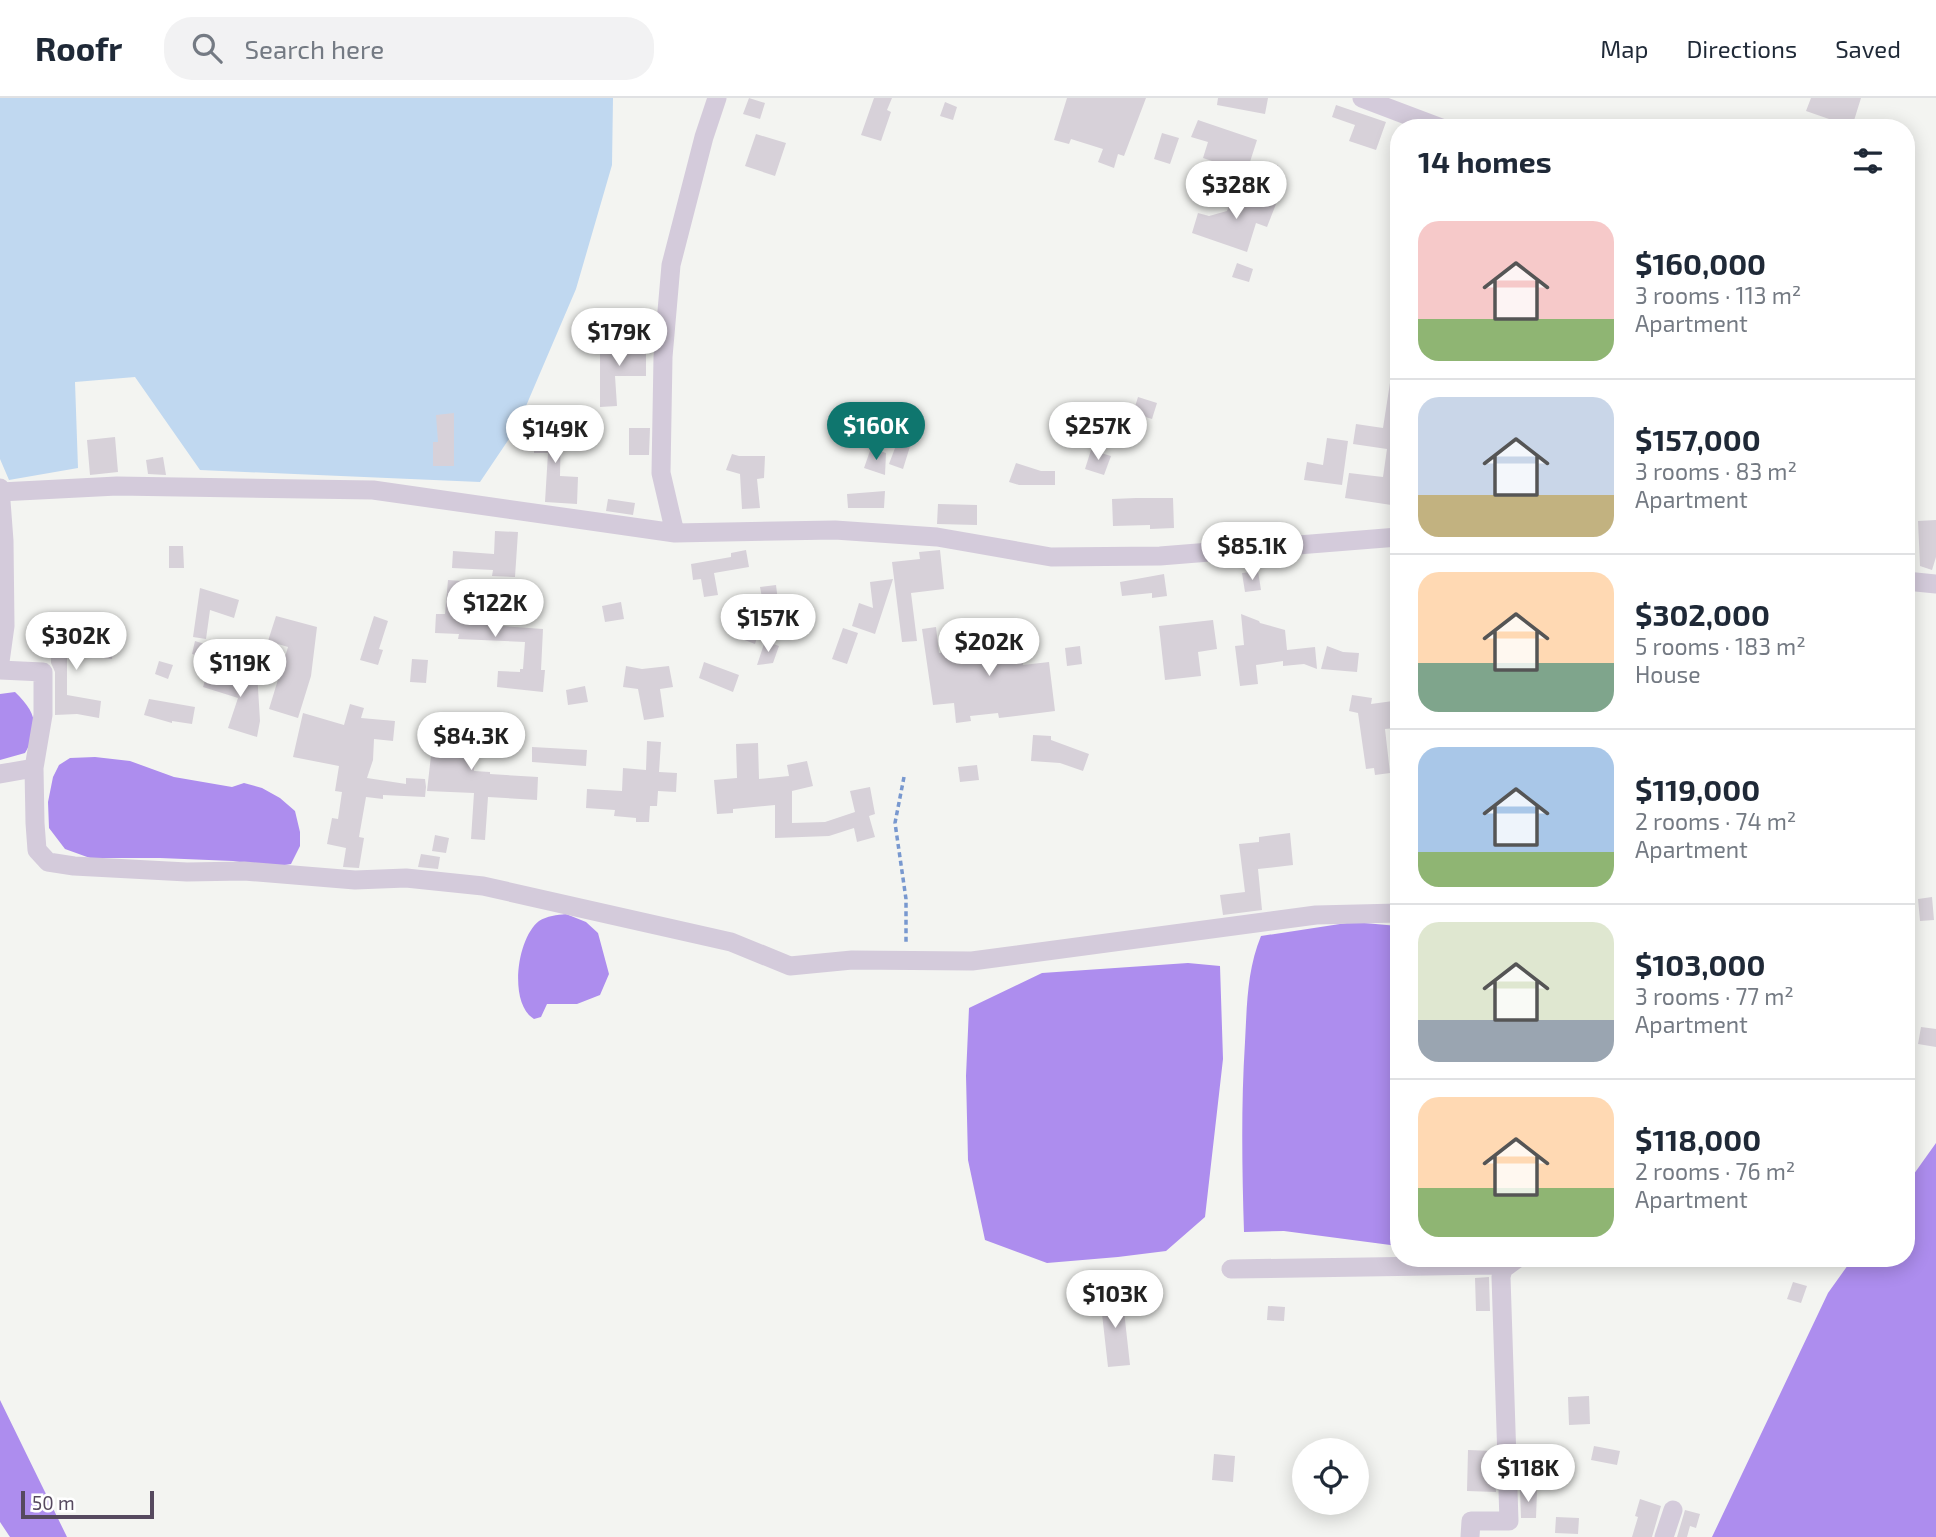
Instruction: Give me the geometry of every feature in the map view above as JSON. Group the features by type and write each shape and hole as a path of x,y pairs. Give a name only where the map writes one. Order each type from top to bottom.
{"street":[{"path":"674,533 661,473 663,357 671,265 704,137 717,98"},
{"path":"1362,98 1417,119"},
{"path":"0,662 5,626 1,491 117,486 373,489 674,533 835,530 937,537 1051,557 1160,556 1390,538"},
{"path":"1915,582 1936,584"},
{"path":"0,670 43,673 43,715 34,768 37,850 48,862 112,869 244,872 355,880 406,878 483,886 731,943 790,966 852,960 972,961 1316,915 1390,913"},
{"path":"0,774 34,768"},
{"path":"1231,1269 1390,1267"},
{"path":"1470,1537 1471,1521 1509,1521 1501,1277 1509,1267"},
{"path":"1664,1537 1673,1510"}],"path":[{"path":"904,777 895,823 906,899 906,961"}],"shaded area":[{"path":"0,98 613,98 612,165 576,289 517,427 480,482 200,470 135,377 75,382 78,468 9,480 0,459"},
{"path":"15,692 32,714 33,736 25,753 0,760 0,694"},
{"path":"95,757 130,761 174,777 232,787 244,783 262,788 295,811 300,846 291,864 272,867 233,861 90,858 65,849 49,828 48,802 53,777 59,765 70,758"},
{"path":"566,914 586,922 598,933 609,974 600,995 577,1004 547,1004 541,1017 534,1019 526,1011 518,985 518,970 525,941 539,921"},
{"path":"1353,922 1390,925 1390,1245 1284,1231 1244,1232 1242,1137 1248,988 1261,936"},
{"path":"1188,963 1220,966 1223,1059 1205,1217 1166,1251 1118,1257 1047,1263 985,1240 968,1160 966,1076 969,1008 1042,973"},
{"path":"1936,1143 1936,1537 1712,1537 1828,1293 1847,1267 1915,1267 1915,1172"},
{"path":"0,1400 67,1537 10,1537 0,1522"}],"building":[{"path":"749,98 765,103 760,119 743,114"},
{"path":"874,98 892,98 887,110 891,112 881,141 861,135"},
{"path":"1067,98 1146,98 1124,156 1118,154 1114,168 1098,162 1103,149 1071,139 1069,144 1054,140"},
{"path":"1218,98 1268,98 1265,114 1217,105"},
{"path":"1811,98 1861,98 1854,119 1829,119 1806,111"},
{"path":"945,102 957,107 953,120 940,116"},
{"path":"1336,105 1386,122 1376,150 1349,141 1355,125 1332,117"},
{"path":"1198,120 1257,140 1249,165 1278,165 1278,180 1239,179 1240,174 1229,170 1230,167 1203,158 1208,142 1191,137"},
{"path":"1162,133 1179,138 1170,164 1154,159"},
{"path":"756,134 786,143 775,176 745,166"},
{"path":"1234,191 1276,204 1267,227 1256,223 1247,252 1192,233 1198,213 1209,216 1227,211"},
{"path":"1237,263 1253,269 1249,282 1232,277"},
{"path":"617,343 617,346 646,345 646,376 615,376 617,406 600,407 600,344"},
{"path":"1390,383 1390,505 1345,498 1349,473 1383,477 1387,449 1353,444 1356,424 1383,428"},
{"path":"1138,397 1157,403 1152,419 1133,413"},
{"path":"454,413 454,466 433,466 433,442 438,442 436,415"},
{"path":"534,423 561,423 560,476 578,477 577,504 545,502 548,453 534,453"},
{"path":"629,428 650,428 649,455 629,455"},
{"path":"115,437 118,472 90,475 87,440"},
{"path":"1327,438 1348,441 1342,485 1304,480 1307,462 1323,465"},
{"path":"898,440 912,440 903,469 889,464"},
{"path":"871,448 886,453 885,475 864,468"},
{"path":"1091,450 1111,456 1104,475 1085,469"},
{"path":"732,454 765,456 764,478 757,479 760,508 742,509 740,474 726,470"},
{"path":"163,457 166,475 148,474 146,460"},
{"path":"1016,463 1041,471 1055,471 1055,485 1019,485 1009,482"},
{"path":"885,491 884,508 848,508 847,494"},
{"path":"1173,498 1174,528 1150,529 1150,525 1113,526 1112,499"},
{"path":"608,499 635,503 633,515 606,511"},
{"path":"938,504 977,505 977,525 937,524"},
{"path":"1936,520 1936,557 1932,570 1920,566 1918,521"},
{"path":"495,531 518,532 515,577 492,576 493,570 452,568 453,551 494,554"},
{"path":"169,546 183,546 184,568 169,568"},
{"path":"746,550 749,567 714,573 718,595 704,597 701,579 693,580 691,564 731,557 731,553"},
{"path":"940,550 944,589 911,593 917,641 902,642 892,562 920,559 919,552"},
{"path":"1258,571 1261,590 1245,592 1242,573"},
{"path":"1164,574 1167,596 1152,598 1152,593 1122,596 1120,582"},
{"path":"893,579 875,634 852,626 859,603 873,608 870,582"},
{"path":"448,580 462,581 460,611 503,613 503,626 543,629 543,692 497,687 498,671 520,672 520,669 523,669 525,642 458,639 459,634 435,633 436,614 445,614"},
{"path":"776,585 778,601 763,603 760,587"},
{"path":"200,588 239,600 234,618 210,610 206,639 193,637"},
{"path":"621,602 624,619 605,622 602,606"},
{"path":"1241,614 1285,630 1287,650 1315,647 1317,669 1304,664 1283,666 1283,661 1256,665 1258,684 1240,686 1235,646 1244,645"},
{"path":"276,616 317,627 311,676 298,718 269,709 288,647 268,641"},
{"path":"374,616 388,621 379,649 383,650 378,665 360,660"},
{"path":"1017,619 1023,665 1049,662 1055,711 999,718 998,713 970,716 971,721 956,723 954,703 933,705 922,629 936,627 939,653 967,649 968,657 1000,653 996,621"},
{"path":"748,620 761,625 755,644 742,639"},
{"path":"1213,620 1217,649 1198,652 1201,676 1165,680 1159,626"},
{"path":"843,628 858,633 847,664 832,659"},
{"path":"51,636 78,636 114,641 112,659 67,654 67,695 101,701 99,718 77,714 55,715 55,672 51,663"},
{"path":"195,641 224,650 220,662 192,654"},
{"path":"765,641 779,646 773,663 757,665"},
{"path":"1080,646 1082,664 1067,666 1065,648"},
{"path":"1327,646 1343,652 1359,653 1357,672 1321,669"},
{"path":"412,659 428,660 426,683 410,682"},
{"path":"159,661 173,665 168,679 155,674"},
{"path":"704,662 739,675 733,692 699,678"},
{"path":"626,666 642,669 669,666 673,687 660,689 664,717 644,720 638,689 623,687"},
{"path":"257,672 260,721 257,737 228,728 238,698 203,687 207,674"},
{"path":"585,686 588,702 568,705 566,690"},
{"path":"1352,695 1372,698 1371,704 1390,701 1390,729 1385,729 1390,773 1375,775 1374,768 1366,769 1358,713 1349,711"},
{"path":"149,699 195,707 192,724 172,723 144,715"},
{"path":"350,704 364,708 361,718 395,721 393,741 374,739 373,760 367,778 406,784 406,778 425,779 426,787 425,797 366,797 359,837 364,838 359,868 343,867 346,848 327,844 332,818 338,819 342,792 335,791 339,766 293,757 303,713 344,725"},
{"path":"455,718 478,720 474,771 538,777 537,800 488,797 485,840 471,839 474,793 427,791 435,720 455,721"},
{"path":"1033,735 1051,736 1051,740 1089,754 1083,771 1060,763 1031,761"},
{"path":"647,741 661,742 659,772 677,773 676,792 658,791 657,806 650,806 649,822 636,822 636,818 614,816 615,810 586,808 587,789 622,791 623,768 646,770"},
{"path":"758,743 759,779 789,776 787,765 807,761 813,786 792,791 792,823 825,822 855,812 850,791 870,787 875,814 869,816 875,837 857,842 854,828 829,836 775,838 775,805 733,809 733,813 717,814 714,780 737,778 736,744"},
{"path":"532,747 587,750 586,766 532,762"},
{"path":"977,765 979,780 960,782 958,767"},
{"path":"1290,833 1293,865 1258,869 1262,910 1223,915 1220,895 1245,892 1239,844 1259,842 1259,837"},
{"path":"435,835 449,838 446,853 432,851"},
{"path":"421,854 440,857 438,869 418,867"},
{"path":"1932,897 1934,920 1920,921 1918,899"},
{"path":"1921,1027 1936,1029 1936,1047 1918,1044"},
{"path":"1489,1277 1490,1311 1476,1311 1475,1278"},
{"path":"1793,1282 1807,1286 1801,1303 1787,1299"},
{"path":"1122,1293 1130,1365 1108,1367 1100,1296"},
{"path":"1268,1306 1285,1307 1284,1321 1267,1320"},
{"path":"1589,1396 1590,1424 1569,1425 1568,1397"},
{"path":"1594,1446 1620,1451 1617,1465 1591,1460"},
{"path":"1468,1450 1494,1451 1496,1492 1467,1491"},
{"path":"1214,1454 1235,1456 1233,1482 1212,1480"},
{"path":"1520,1490 1537,1491 1536,1518 1521,1518"},
{"path":"1640,1499 1661,1506 1652,1537 1632,1537"},
{"path":"1685,1510 1700,1514 1696,1528 1690,1526 1687,1537 1677,1537"},
{"path":"1556,1517 1579,1518 1578,1534 1555,1533"}]}
